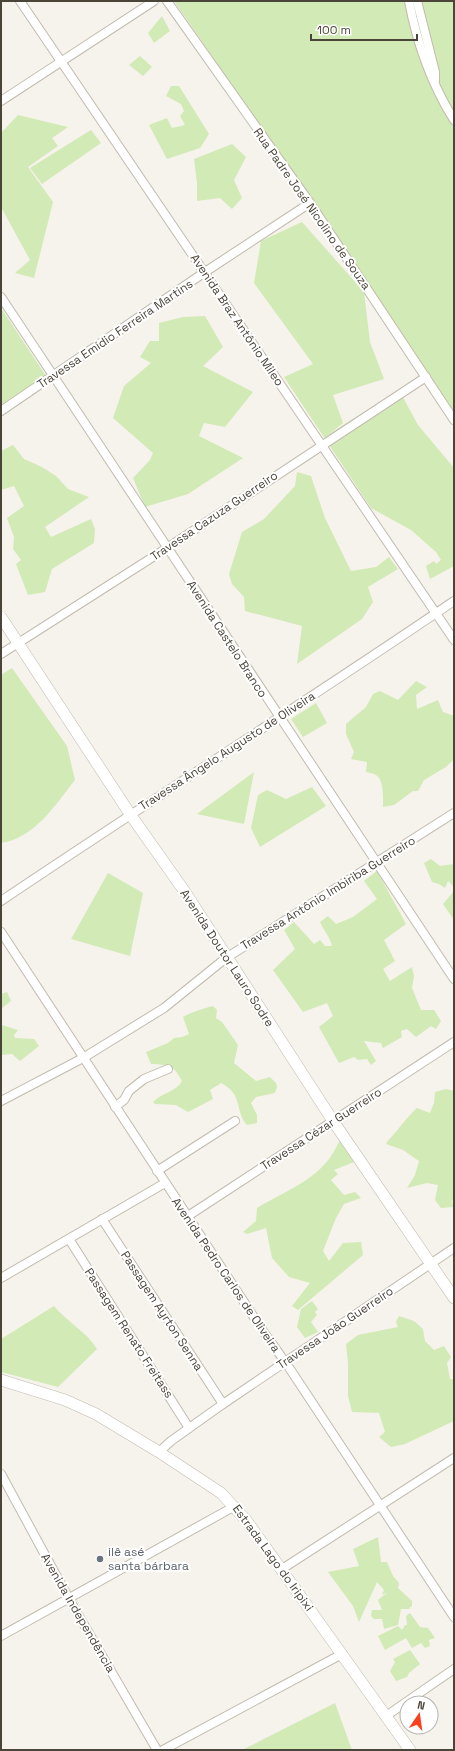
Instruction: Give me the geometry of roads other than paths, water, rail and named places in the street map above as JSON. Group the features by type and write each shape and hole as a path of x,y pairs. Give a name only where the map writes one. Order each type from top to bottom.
{"street":[{"name":"Avenida Braz Antônio Mileo","path":"20,1 454,640"},
{"path":"1,101 154,1"},
{"name":"Rua Padre José Nicolino de Souza","path":"167,1 310,203 454,420"},
{"path":"409,1 415,30 426,64 435,87 454,120"},
{"path":"417,1 435,72 435,87"},
{"name":"Travessa Emídio Ferreira Martins","path":"1,411 205,272 310,203"},
{"name":"Avenida Castelo Branco","path":"1,297 279,718 378,863 454,979"},
{"name":"Travessa Cazuza Guerreiro","path":"1,654 167,548 426,376"},
{"name":"Travessa Ângelo Augusto de Oliveira","path":"1,901 130,814 279,718 454,601"},
{"name":"Avenida Doutor Lauro Sodre","path":"1,616 130,814 185,892 226,958 333,1121 454,1298"},
{"name":"Travessa Antônio Imbiriba Guerreiro","path":"1,1101 83,1058 164,1008 226,958 378,863 454,813"},
{"name":"Avenida Pedro Carlos de Oliveira","path":"1,932 157,1171 454,1616"},
{"name":"Travessa Cézar Guerreiro","path":"188,1216 454,1042"},
{"path":"115,1107 124,1100 129,1091 144,1079 168,1069"},
{"path":"157,1171 235,1121"},
{"path":"1,1278 165,1183"},
{"name":"Passagem Ayrton Senna","path":"102,1219 223,1404"},
{"name":"Passagem Renato Freitass","path":"68,1239 189,1428"},
{"name":"Travessa João Guerreiro","path":"159,1452 223,1404 286,1363 454,1248"},
{"name":"Estrada Lago do Iripixi","path":"1,1380 65,1400 96,1414 159,1452 221,1493 235,1506 282,1569 410,1750"},
{"path":"282,1569 454,1458"},
{"name":"Avenida Independência","path":"1,1474 69,1598 157,1750"},
{"path":"1,1636 235,1506"},
{"path":"163,1750 342,1654"},
{"path":"386,1716 454,1669"}],"place":[{"name":"ilê asé santa bárbara","path":"100,1559"}]}
